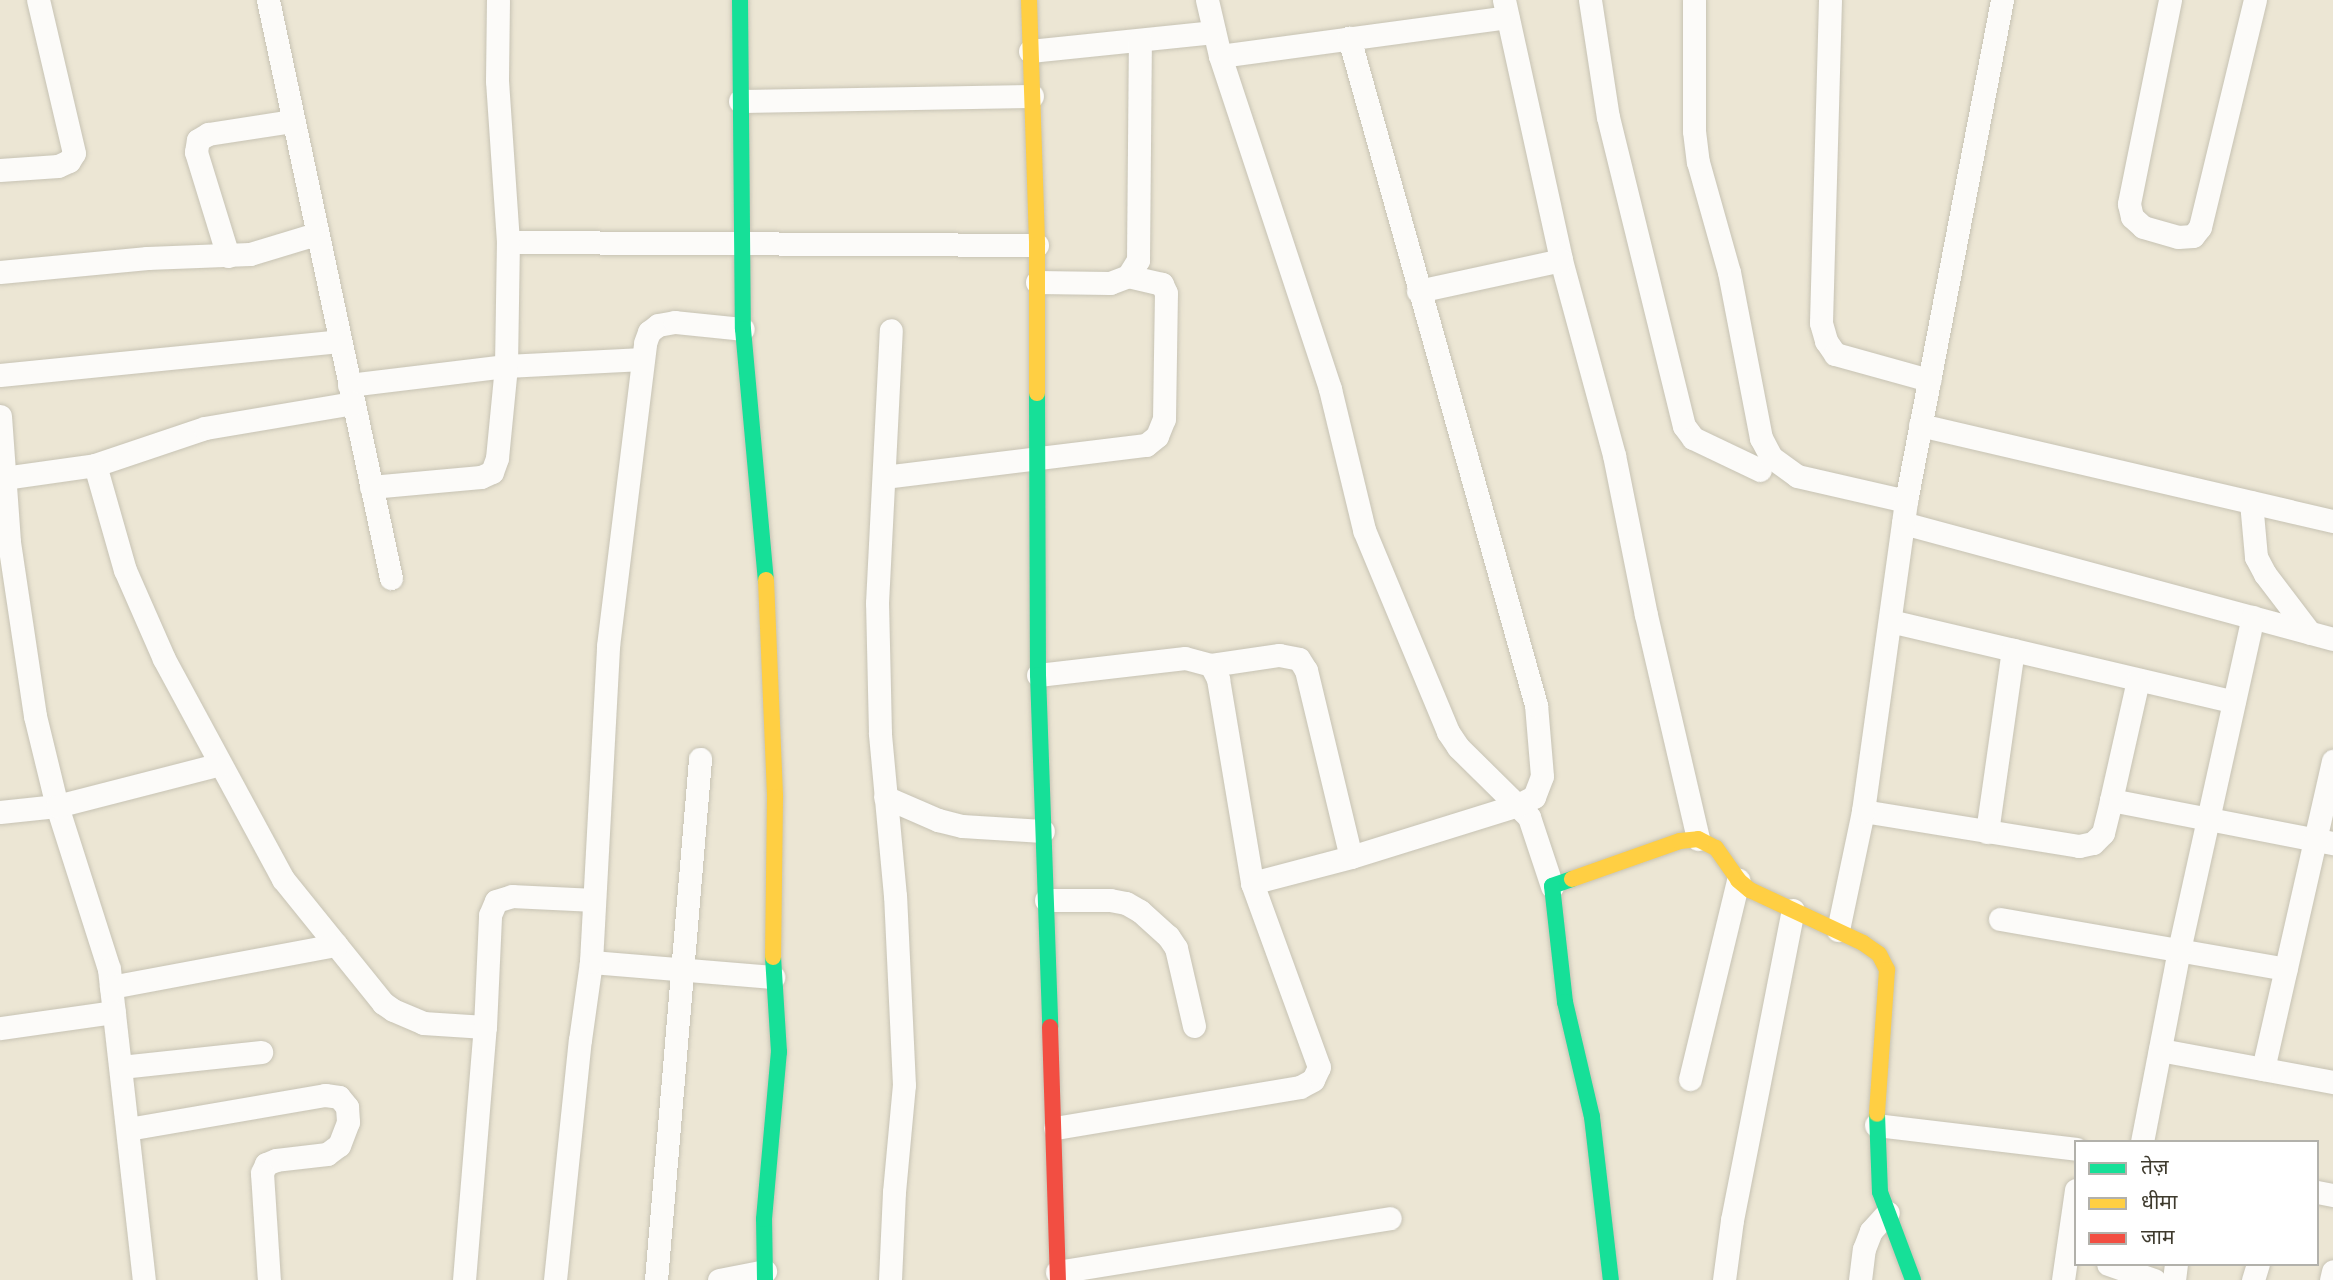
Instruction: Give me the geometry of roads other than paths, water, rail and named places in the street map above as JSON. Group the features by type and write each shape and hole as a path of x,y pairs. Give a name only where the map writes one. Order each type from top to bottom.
{"street":[{"path":"0,170 58,166 69,161 74,153 38,0"},
{"path":"268,0 391,578"},
{"path":"371,487 481,477 492,472 497,458 506,366 508,242 497,81 498,0"},
{"path":"719,1280 765,1276 764,1219 779,1052 773,977 775,797 765,553 743,329 740,0"},
{"path":"1029,0 1040,456 1038,675 1058,1276 1390,1218"},
{"path":"1207,0 1220,56 1330,389 1364,530 1448,732 1458,747 1529,817 1552,886 1565,1002 1591,1117 1611,1280"},
{"path":"1590,0 1608,117 1685,426 1693,438 1760,470"},
{"path":"1694,0 1694,131 1698,162 1728,272 1761,438 1771,457 1797,476 1905,512 2333,639"},
{"path":"1830,0 1821,323 1826,341 1835,354 1928,380"},
{"path":"1838,930 1863,811 1905,512 1920,425 2002,0"},
{"path":"2170,0 2129,204 2132,217 2143,227 2178,237 2193,236 2200,227 2255,0"},
{"path":"1220,56 1349,38 1505,8 1561,260 1614,455 1646,615 1698,839"},
{"path":"1030,51 1214,32"},
{"path":"1252,883 1351,857 1518,805 1534,796 1542,776 1536,705 1418,292 1349,38"},
{"path":"1128,276 1138,260 1140,242 1140,40"},
{"path":"740,101 1032,96"},
{"path":"228,256 196,152 198,140 208,134 293,121"},
{"path":"0,272 147,258 250,254 316,234"},
{"path":"508,242 742,241 1037,245"},
{"path":"1418,292 1561,260"},
{"path":"884,477 1146,445 1157,436 1164,419 1166,293 1162,285 1152,280 1128,276 1110,283 1037,282"},
{"path":"555,1280 591,961 608,646 643,359 649,332 658,325 675,322 743,329"},
{"path":"890,1280 894,1192 904,1085 895,896 885,797 877,603 891,330"},
{"path":"0,374 339,341"},
{"path":"4,478 95,465 205,428 351,394 506,366 643,359"},
{"path":"0,416 9,542 35,716 57,806 109,969 144,1280"},
{"path":"1920,425 2333,521"},
{"path":"95,465 125,570 164,659 283,879 383,1003 423,1023 485,1027"},
{"path":"2251,502 2256,557 2265,574 2310,633"},
{"path":"2143,1140 2179,950 2253,617"},
{"path":"1890,621 2234,702"},
{"path":"1987,832 2013,650"},
{"path":"1038,675 1185,658 1211,666 1279,655 1298,659 1306,670 1351,857"},
{"path":"1055,1128 1300,1087 1313,1080 1319,1067 1252,883 1218,679 1211,666"},
{"path":"1863,811 2079,846 2093,843 2102,833 2111,800 2137,680"},
{"path":"656,1280 700,759"},
{"path":"2263,1069 2286,969 2324,841 2333,761"},
{"path":"0,812 57,806 220,764"},
{"path":"885,797 938,820 962,826 1043,831"},
{"path":"2111,800 2324,841"},
{"path":"1552,886 1680,841 1698,839 1716,848 1738,880 1750,890 1838,930 1879,954 1887,970 1876,1125 1877,1174 1913,1280"},
{"path":"1690,1079 1738,880"},
{"path":"464,1280 485,1027 490,915 496,901 512,896 594,900"},
{"path":"1046,900 1110,900 1126,903 1140,911 1168,936 1176,948 1194,1026"},
{"path":"1724,1280 1732,1220 1793,910"},
{"path":"2000,919 2286,969"},
{"path":"111,987 336,945"},
{"path":"591,961 773,977"},
{"path":"1,1028 114,1012"},
{"path":"2160,1050 2333,1082"},
{"path":"121,1067 261,1052"},
{"path":"128,1129 325,1095 339,1097 347,1107 348,1122 339,1145 327,1154 276,1160 266,1164 262,1173 269,1280"},
{"path":"1876,1125 2074,1149"},
{"path":"1860,1280 1864,1248 1871,1231 1888,1212"},
{"path":"2063,1280 2071,1252 2074,1215"},
{"path":"2114,1266 2154,1280"},
{"path":"2331,1280 2333,1271"}]}
